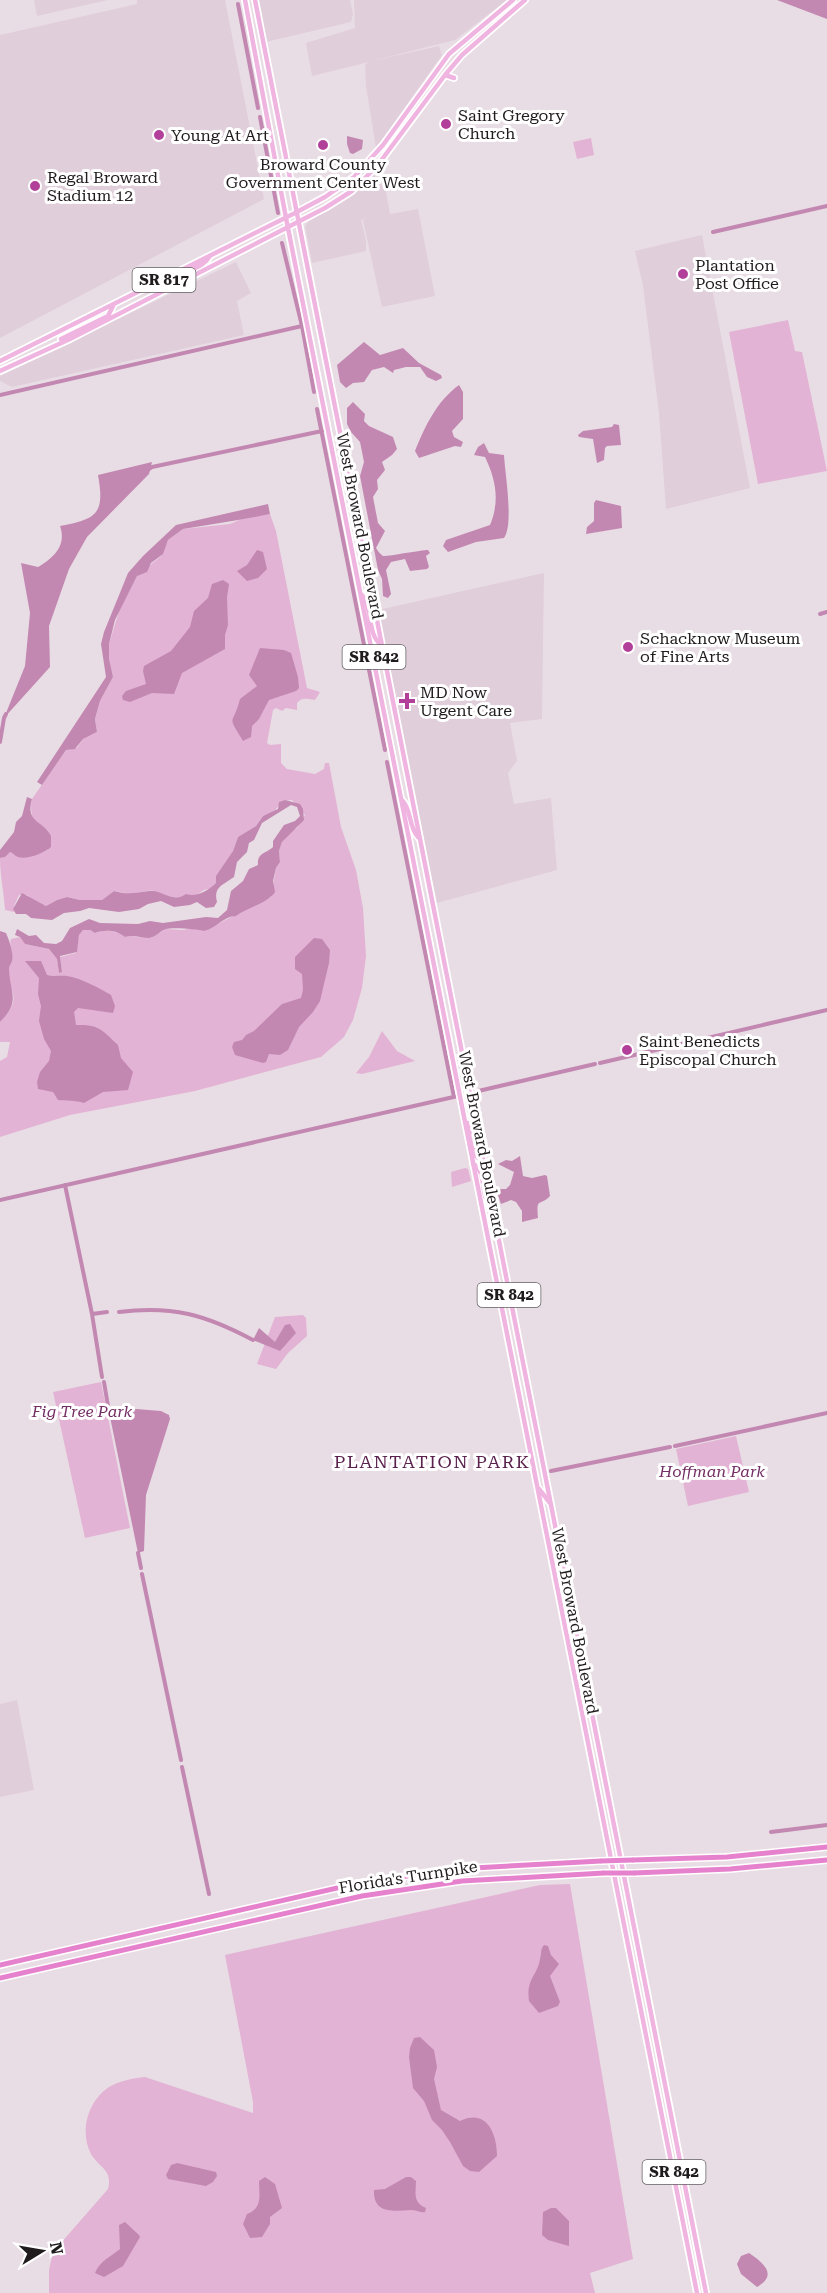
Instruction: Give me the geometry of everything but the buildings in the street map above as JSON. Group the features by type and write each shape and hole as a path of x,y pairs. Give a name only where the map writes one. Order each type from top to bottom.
{"highway":[{"name":"Florida's Turnpike","path":"0,1965 359,1883 455,1869 727,1857 827,1847"},
{"name":"Florida's Turnpike","path":"0,1978 363,1896 462,1881 730,1869 827,1860"}],"main road":[{"name":"West Broward Boulevard","path":"245,0 497,1289 697,2293"},
{"name":"West Broward Boulevard","path":"255,0 706,2293"},
{"name":"SR 817","path":"0,361 296,213 354,177 371,160 449,54 513,0"},
{"name":"SR 817","path":"1,371 326,208 352,190 377,166 462,55 525,0"},
{"path":"445,75 454,78"},
{"path":"395,128 397,141"},
{"path":"171,287 176,278 207,262 210,256"},
{"path":"50,348 54,343 108,316 114,305"},
{"path":"335,459 346,468"},
{"path":"361,594 367,600 375,640 381,645"},
{"path":"402,800 407,804 412,830 419,837"},
{"path":"452,1056 463,1064"},
{"path":"464,1119 468,1122 476,1156 482,1162"},
{"path":"473,1164 480,1171 487,1202 491,1206"},
{"path":"497,1289 510,1302"},
{"path":"536,1483 550,1503"},
{"path":"605,1831 614,1829"},
{"path":"649,2051 661,2064"},
{"path":"652,2066 664,2077"}],"shaded area":[{"path":"34,0 108,0 37,16"},
{"path":"137,0 225,0 264,199 0,338 0,35 137,4"},
{"path":"259,0 350,0 353,14 351,22 266,42"},
{"path":"354,0 507,0 455,40 372,61 439,46 442,55 376,148 366,86 365,65 369,62 312,76 306,43 355,28"},
{"path":"777,0 827,0 827,19"},
{"path":"347,136 363,140 362,149 353,154 350,153"},
{"path":"374,175 385,186 390,214 418,209 435,296 382,307 363,220 367,218 361,220 366,251 312,263 305,226 309,221 349,198"},
{"path":"702,235 750,488 666,509 659,413 643,286 635,251"},
{"path":"236,262 251,293 237,301 244,335 12,387 0,381 0,376"},
{"path":"364,342 380,355 403,348 419,363 441,375 442,378 436,381 427,377 420,367 406,367 394,370 393,373 384,367 372,370 364,382 353,383 346,388 340,382 337,365"},
{"path":"459,385 463,392 463,419 452,431 454,437 463,442 461,447 455,446 419,458 415,451 428,423 438,406"},
{"path":"353,402 365,414 364,421 369,426 393,437 397,449 382,462 385,470 377,480 378,489 373,497 378,523 385,531 376,548 383,556 428,550 430,553 426,556 429,567 427,569 410,571 405,559 391,562 386,570 391,594 388,598 383,596 382,579 378,570 360,476 364,462 360,442 347,424 347,408"},
{"path":"614,424 619,425 621,445 607,446 604,460 597,463 593,439 578,435 583,431 612,427"},
{"path":"484,443 489,453 504,455 509,511 507,531 504,538 476,542 448,552 443,546 446,540 490,525 493,516 496,499 492,474 485,457 474,455 478,447"},
{"path":"152,462 149,474 87,537 69,569 49,626 50,667 4,718 25,666 30,613 21,563 38,567 44,563 60,545 62,533 60,526 83,521 96,512 100,498 98,475"},
{"path":"596,500 621,506 622,528 586,534 587,527 594,521"},
{"path":"268,504 270,514 183,529 168,540 163,554 151,563 147,572 137,576 115,620 109,644 109,659 113,677 100,701 95,719 97,732 83,739 75,749 66,750 42,785 37,782 106,677 101,644 128,573 176,525"},
{"path":"257,550 263,552 267,569 258,578 247,581 237,571 247,565"},
{"path":"544,573 542,719 510,723 517,761 508,773 514,804 551,798 557,870 437,903 378,610"},
{"path":"223,580 229,584 225,649 182,673 174,694 152,693 130,702 123,700 122,696 126,691 146,684 144,666 171,651 190,627 194,611 208,598 212,584"},
{"path":"260,648 284,650 291,653 299,688 269,700 259,719 252,726 251,737 243,741 232,720 240,699 257,686 249,675"},
{"path":"27,797 32,799 30,807 33,817 51,836 51,847 30,857 21,858 10,852 0,858 0,850 14,832 16,822 22,816"},
{"path":"285,800 300,804 304,820 282,842 279,851 280,862 273,881 275,892 267,900 236,916 227,918 212,928 204,931 169,928 149,938 125,937 111,931 95,933 83,930 79,935 77,952 60,956 62,972 59,973 57,959 49,949 25,944 20,937 15,935 17,929 29,936 36,935 44,943 56,944 62,941 70,928 89,919 100,923 138,924 150,921 163,923 206,917 218,918 227,910 231,891 243,881 249,869 258,865 260,856 273,847 273,841 284,825 295,821 300,816 297,807 291,805 262,823 254,840 249,843 247,852 237,862 234,877 223,884 216,893 217,902 214,907 206,908 197,902 174,907 161,901 139,909 119,912 89,908 64,913 52,920 16,914 13,909 22,893 46,906 67,897 80,900 102,900 114,891 127,893 153,891 171,897 202,893 216,883 216,876 233,851 238,837 256,826 263,816 278,809 279,802"},
{"path":"0,931 6,933 12,950 9,969 13,997 10,1008 0,1022"},
{"path":"314,938 322,939 330,950 329,963 320,1001 299,1027 288,1050 280,1055 269,1054 266,1062 263,1063 235,1055 232,1047 234,1042 242,1040 254,1031 282,1004 301,998 302,974 295,969 295,957"},
{"path":"25,961 41,961 47,975 79,979 111,995 115,1006 113,1013 78,1008 74,1012 76,1025 100,1029 118,1045 121,1058 133,1072 128,1090 103,1092 84,1103 58,1100 53,1092 38,1089 37,1082 40,1072 49,1061 51,1051 44,1039 39,1021 41,1006 38,994 39,978"},
{"path":"520,1156 523,1176 532,1178 547,1176 550,1196 538,1204 538,1218 522,1222 522,1211 516,1202 511,1200 501,1204 496,1189 506,1189 510,1185 514,1172 498,1164 506,1160 512,1161"},
{"path":"290,1324 296,1333 280,1351 253,1340 259,1328 275,1342 285,1325"},
{"path":"124,1408 161,1411 169,1415 170,1419 146,1495 144,1551 138,1553 109,1412"},
{"path":"17,1700 34,1790 0,1797 0,1704"},
{"path":"544,1945 548,1946 551,1955 559,1964 550,1976 560,2002 558,2006 539,2013 529,2001 528,1993"},
{"path":"420,2037 434,2050 437,2067 434,2079 441,2110 460,2121 477,2118 489,2125 495,2139 497,2156 479,2172 470,2171 463,2166 442,2130 432,2120 424,2101 413,2088 410,2048 414,2038"},
{"path":"177,2163 216,2172 217,2176 206,2186 168,2179 166,2175 171,2165"},
{"path":"265,2177 275,2184 282,2208 270,2217 270,2224 262,2237 250,2238 243,2224 247,2214 258,2205 259,2181"},
{"path":"406,2177 411,2177 416,2181 417,2200 426,2208 425,2212 385,2209 377,2203 374,2190 385,2189"},
{"path":"556,2208 569,2221 569,2246 548,2240 542,2235 543,2212"},
{"path":"125,2222 140,2237 123,2266 104,2277 95,2273 102,2262 120,2249 119,2225"},
{"path":"749,2253 764,2265 768,2274 763,2283 757,2287 741,2274 737,2264 741,2256"}],"green space":[{"path":"591,138 594,155 577,159 573,142"},
{"path":"788,320 795,351 802,352 827,471 758,484 729,332"},
{"path":"270,514 276,531 307,688 320,692 315,700 299,701 297,710 286,708 282,711 276,708 273,710 267,743 281,744 281,763 287,769 315,774 324,769 325,763 329,763 341,827 356,870 363,908 366,956 362,988 353,1020 344,1037 321,1057 195,1091 70,1115 0,1137 0,1061 7,1057 10,1042 0,1042 0,1022 8,1013 13,1000 9,976 12,959 11,939 20,937 25,944 49,949 57,959 59,973 62,972 60,957 76,953 79,935 83,930 95,933 105,930 151,938 166,929 184,930 192,927 204,931 271,897 276,868 280,862 279,851 282,842 291,831 297,828 305,815 292,800 282,801 274,812 263,816 256,826 238,837 233,851 217,876 216,883 195,896 185,895 181,898 160,895 152,890 131,894 114,891 102,900 80,900 67,897 46,906 27,895 19,895 14,912 5,910 0,858 12,852 26,856 48,850 31,812 32,799 66,750 77,748 83,739 97,732 95,719 100,701 113,677 109,663 109,644 120,608 137,576 161,556 168,540 183,529 230,524 246,517"},
{"path":"382,1031 397,1051 415,1061 362,1074 356,1073 369,1057"},
{"path":"468,1169 471,1181 452,1187 451,1172"},
{"path":"303,1315 306,1318 307,1336 288,1353 276,1369 257,1364 275,1317"},
{"name":"Fig Tree Park","path":"101,1382 130,1528 85,1538 53,1392"},
{"name":"Hoffman Park","path":"736,1436 749,1492 688,1506 676,1449"},
{"path":"570,1884 633,2259 590,2273 595,2293 49,2293 49,2270 53,2252 108,2189 109,2177 91,2154 86,2136 91,2108 102,2093 117,2083 145,2077 253,2113 253,2102 225,1955 540,1885"}],"waterway":[{"path":"238,4 258,108"},
{"path":"260,117 278,213"},
{"path":"713,232 827,206"},
{"path":"282,243 302,326 314,392"},
{"path":"0,395 302,326"},
{"path":"317,409 385,750"},
{"path":"148,470 152,467 322,431"},
{"path":"820,614 827,612"},
{"path":"0,742 6,714"},
{"path":"387,762 454,1097"},
{"path":"600,1063 827,1010"},
{"path":"474,1092 595,1064"},
{"path":"0,1200 458,1096"},
{"path":"65,1185 92,1314 102,1377"},
{"path":"119,1312 156,1310 188,1314 220,1324 253,1340"},
{"path":"92,1314 107,1312"},
{"path":"104,1382 109,1412"},
{"path":"675,1446 827,1413"},
{"path":"551,1471 670,1447"},
{"path":"138,1553 141,1568"},
{"path":"142,1574 181,1760"},
{"path":"182,1767 209,1894"},
{"path":"771,1832 827,1825"}],"place":[{"name":"Saint Gregory Church","path":"446,124"},
{"name":"Young At Art","path":"159,135"},
{"name":"Broward County Government Center West","path":"323,145"},
{"name":"Regal Broward Stadium 12","path":"35,186"},
{"name":"Plantation Post Office","path":"683,274"},
{"name":"Schacknow Museum of Fine Arts","path":"628,647"},
{"name":"MD Now Urgent Care","path":"407,701"},
{"name":"Saint Benedicts Episcopal Church","path":"627,1050"}],"district":[{"name":"PLANTATION PARK","path":"432,1461"}]}
